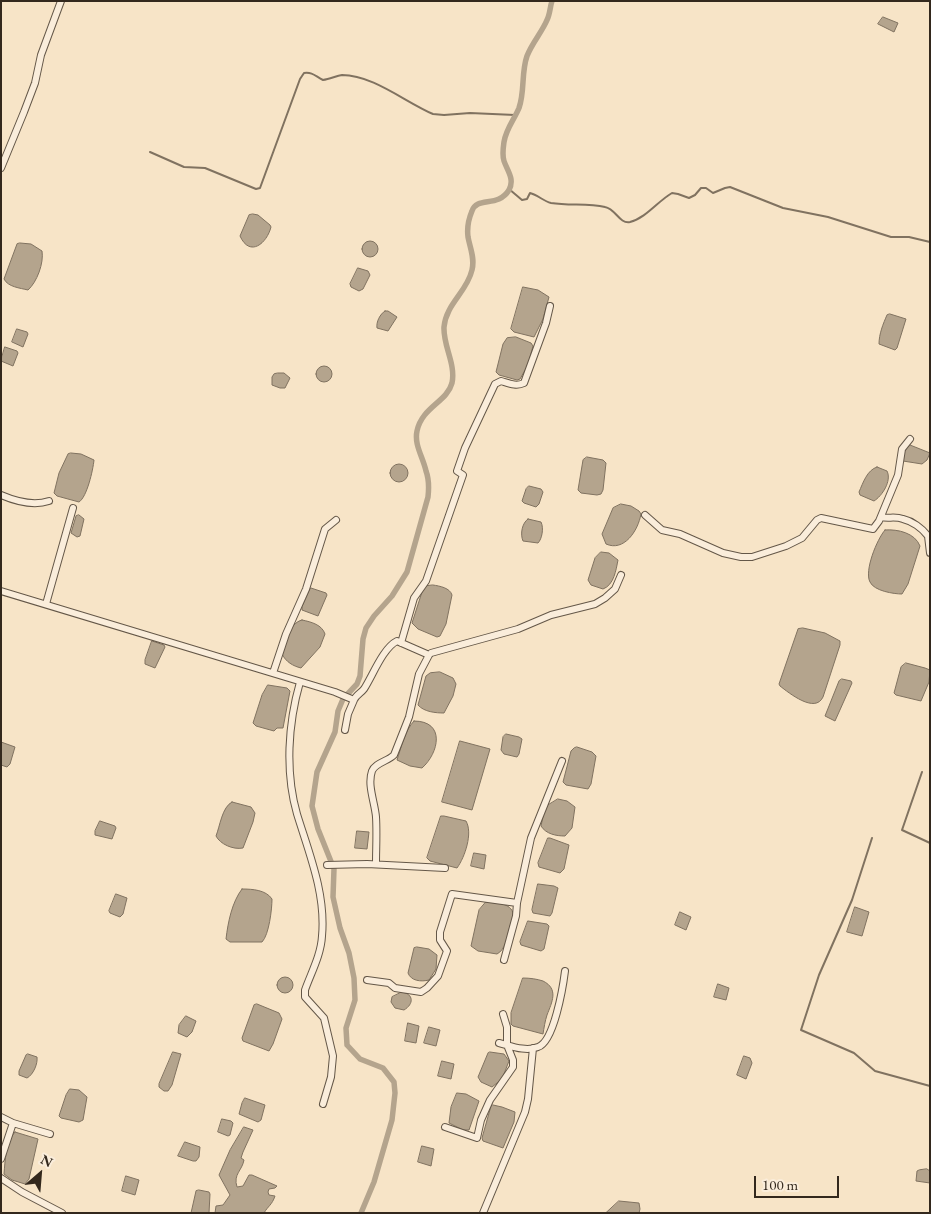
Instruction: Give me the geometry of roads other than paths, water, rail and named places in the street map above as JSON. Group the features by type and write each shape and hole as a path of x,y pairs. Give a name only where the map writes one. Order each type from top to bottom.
{"street":[{"path":"1,168 35,82 41,55 61,1"},
{"path":"401,643 414,598 426,581 463,475 457,471 465,448 495,384 501,381 514,385 524,383 546,323 550,306"},
{"path":"645,515 662,530 680,534 723,553 741,557 752,557 786,546 802,538 821,518 873,529 881,517 898,475 900,454 910,439"},
{"path":"1,495 40,504 49,501"},
{"path":"46,604 73,508"},
{"path":"881,517 886,519 902,518 917,526 928,536 930,553"},
{"path":"273,673 286,634 306,589 325,529 336,520"},
{"path":"376,864 376,818 371,788 372,771 376,765 389,760 394,755 409,717 419,674 429,655 518,629 551,615 595,604 615,589 621,575"},
{"path":"1,591 273,673 351,699"},
{"path":"344,730 351,699 365,687 392,644 397,641 429,655"},
{"path":"300,682 291,724 290,768 297,812 307,840 317,879 322,911 322,937 305,990 305,997 324,1018 333,1056 331,1077 323,1104"},
{"path":"504,960 516,916 531,838 562,761"},
{"path":"327,865 376,864 445,868"},
{"path":"367,980 388,983 395,988 420,992 427,988 438,976 447,951 440,940 440,932 452,894 517,903"},
{"path":"500,1043 533,1048 538,1047 547,1038 560,1003 565,971"},
{"path":"445,1127 477,1138 481,1120 490,1100 513,1067 513,1060 507,1045 507,1028 503,1014"},
{"path":"483,1213 528,1099 533,1048"},
{"path":"1,1117 13,1123 50,1134"},
{"path":"1,1159 13,1123"},
{"path":"1,1178 22,1192 62,1213"}],"waterway":[{"path":"361,1213 374,1182 392,1120 395,1093 394,1082 383,1068 360,1059 347,1045 346,1028 355,1000 354,978 333,897 334,869 318,829 312,806 317,772 335,732 338,711 343,699 357,684 360,676 363,639 366,628 392,596 407,572 428,497 428,477 416,436 424,416 445,395 452,383 453,376 445,341 444,327 449,311 466,285 473,266 473,257 468,237 470,217 478,204 499,199 511,186 511,178 503,156 505,137 521,102 527,56 547,20 552,1"},
{"path":"150,152 184,167 205,168 256,189 260,188 300,79 304,73 312,74 323,80 342,75 365,79 433,114 515,115"},
{"path":"509,189 522,200 527,199 530,193 551,203 592,205 609,208 620,219 630,222 647,213 672,193 689,198 695,195 701,188 706,188 713,193 730,187 783,208 828,217 891,237 909,237 930,242"},
{"path":"922,772 902,830 930,843"},
{"path":"872,838 852,900 819,975 801,1030 854,1053 875,1071 930,1086"}]}
